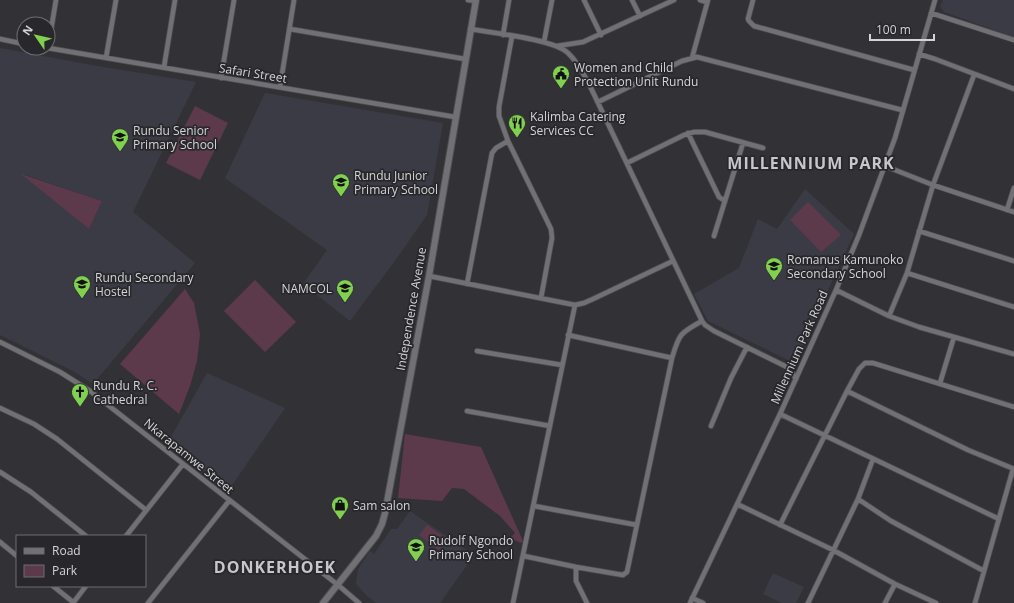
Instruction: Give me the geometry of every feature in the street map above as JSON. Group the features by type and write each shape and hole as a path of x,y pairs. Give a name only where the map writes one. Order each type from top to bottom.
{"street":[{"path":"53,16 56,0"},
{"path":"106,58 116,0"},
{"path":"164,67 175,0"},
{"path":"221,78 234,0"},
{"path":"280,87 294,0"},
{"path":"468,0 476,1"},
{"path":"504,35 509,0"},
{"path":"544,42 552,0"},
{"path":"584,0 600,35"},
{"path":"632,0 640,16"},
{"path":"557,46 583,42 674,0"},
{"path":"692,58 708,1 700,0"},
{"path":"753,0 748,19 754,26 914,70"},
{"name":"Millennium Park Road","path":"691,601 780,414 859,235 895,138 935,0"},
{"name":"Independence Avenue","path":"323,603 376,536 383,518 429,276 476,1"},
{"path":"931,13 1014,40"},
{"path":"290,29 466,59"},
{"path":"470,30 544,42 567,51 590,86 702,321 709,329 785,366 796,378"},
{"path":"512,36 499,111 500,121 508,141 552,229 552,238 541,298"},
{"path":"0,39 16,42"},
{"name":"Safari Street","path":"56,49 455,117"},
{"path":"919,54 1014,90"},
{"path":"598,102 682,61 692,58 702,58 902,110"},
{"path":"889,316 907,273 933,185 974,75"},
{"path":"627,163 688,133 694,132 705,132 763,148"},
{"path":"688,133 719,197 725,201"},
{"path":"467,284 492,152 508,141"},
{"path":"714,236 743,143"},
{"path":"885,166 933,185 1014,212"},
{"path":"1007,210 1014,188"},
{"path":"919,231 1014,261"},
{"path":"429,276 575,305 593,299 673,260"},
{"path":"907,273 1014,307"},
{"path":"836,290 889,316 919,327 1014,354"},
{"path":"513,603 575,305"},
{"path":"524,556 576,567 624,574 628,569 672,358 680,335 702,321"},
{"path":"568,335 672,358"},
{"path":"940,383 954,337"},
{"name":"Nkarapamwe Street","path":"0,342 60,372 90,391 338,585"},
{"path":"711,426 731,378 747,348"},
{"path":"477,351 562,365"},
{"path":"780,525 847,390 862,365 869,362 1014,407"},
{"path":"847,390 975,453 1013,468"},
{"path":"0,408 34,424 57,439 146,510"},
{"path":"467,411 550,426"},
{"path":"780,414 999,519"},
{"path":"808,603 858,499 873,459"},
{"path":"975,603 1014,461"},
{"path":"127,535 183,464"},
{"path":"0,472 31,492 85,535"},
{"path":"858,499 891,521 984,571"},
{"path":"148,603 229,501"},
{"path":"738,504 833,550 895,584 936,603"},
{"path":"534,506 637,525"},
{"path":"0,542 16,555"},
{"path":"576,567 576,581 587,603"},
{"path":"885,603 895,584"},
{"path":"338,585 359,603"},
{"path":"54,587 73,603 85,587"},
{"path":"691,601 703,603"}],"shaded area":[{"path":"943,0 1014,0 1014,37 944,12 940,6"},
{"path":"0,48 16,51 16,56 43,56 196,82 133,212 195,263 93,384 75,372 0,335","holes":["23,174 102,201 89,229"]},
{"name":"Rundu Junior Primary School","path":"265,93 443,123 427,215 350,321 303,284 327,250 225,178"},
{"name":"Romanus Kamunoko Secondary School","path":"805,189 854,234 796,359 790,361 708,321 694,294 739,268 758,219 777,229"},
{"path":"207,373 285,408 228,491 167,444"},
{"name":"Rudolf Ngondo Primary School","path":"410,511 474,555 440,603 376,603 356,584 358,569 370,551 374,554 391,529 397,529"},
{"path":"773,573 804,587 796,603 782,603 763,594"}],"green space":[{"path":"195,106 228,123 200,180 166,163"},
{"path":"21,174 102,201 89,229"},
{"path":"808,202 841,235 821,252 790,220"},
{"path":"255,280 296,322 265,352 224,311"},
{"path":"185,289 194,303 200,334 197,361 190,386 179,414 120,364"},
{"path":"405,434 481,447 523,541 521,543 510,538 515,533 500,516 464,489 452,488 442,501 398,498"},
{"path":"427,525 447,539 439,550 419,535"}],"place":[{"name":"Women and Child Protection Unit Rundu","path":"561,89"},
{"name":"Kalimba Catering Services CC","path":"517,138"},
{"name":"Rundu Senior Primary School","path":"120,152"},
{"name":"Rundu Junior Primary School","path":"341,197"},
{"name":"Romanus Kamunoko Secondary School","path":"774,281"},
{"name":"Rundu Secondary Hostel","path":"82,299"},
{"name":"NAMCOL","path":"345,303"},
{"name":"Rundu R. C. Cathedral","path":"80,407"},
{"name":"Sam salon","path":"340,520"},
{"name":"Rudolf Ngondo Primary School","path":"416,562"}],"district":[{"name":"MILLENNIUM PARK","path":"811,163"},
{"name":"DONKERHOEK","path":"275,567"}]}
